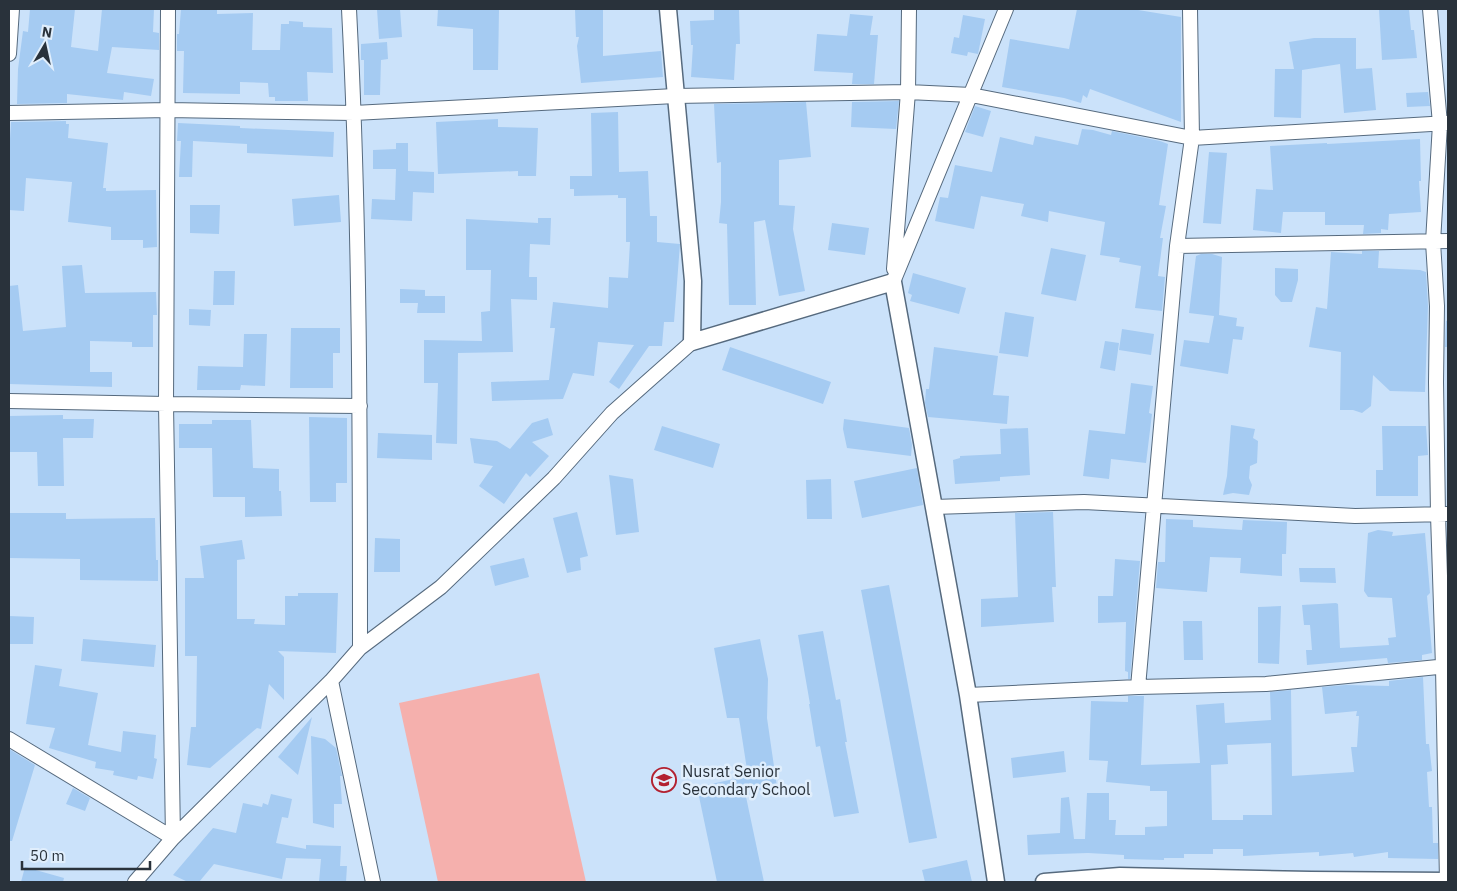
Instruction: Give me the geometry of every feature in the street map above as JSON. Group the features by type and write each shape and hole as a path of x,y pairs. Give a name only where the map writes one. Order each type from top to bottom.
{"street":[{"path":"9,54 12,9"},
{"path":"168,9 166,404 173,838"},
{"path":"348,9 354,113 360,406 360,648"},
{"path":"668,9 693,281 692,342"},
{"path":"909,9 908,92 893,282 968,695 996,882"},
{"path":"893,282 1006,9"},
{"path":"1138,687 1177,246 1192,138 1190,9"},
{"path":"1044,882 1120,876 1448,881 1443,515 1436,382 1438,306 1433,242 1444,123 1430,9"},
{"path":"9,113 168,110 354,113 675,96 908,92 972,95 1192,138 1444,123"},
{"path":"1177,246 1448,242"},
{"path":"135,882 173,838 331,681 360,648 441,587 554,478 612,414 692,342 893,282"},
{"path":"9,401 360,406"},
{"path":"934,506 1084,502 1355,516 1443,515"},
{"path":"968,695 1138,687 1266,684 1446,666"},
{"path":"331,681 373,882"},
{"path":"9,739 173,838"}],"shaded area":[{"path":"539,673 586,882 438,882 399,703"}],"building":[{"path":"30,9 75,9 71,47 98,51 102,9 154,9 153,32 159,33 159,50 112,47 107,73 154,79 151,96 124,92 123,100 67,94 67,103 17,104 18,69 23,31 28,32"},
{"path":"181,9 217,9 217,14 253,13 252,50 280,50 281,24 289,24 289,21 303,22 303,27 332,28 333,73 307,72 308,101 275,101 275,97 269,97 268,83 240,82 240,94 183,93 184,51 177,51 177,34 179,34"},
{"path":"377,9 400,9 402,37 379,39"},
{"path":"438,9 499,9 498,70 473,70 473,29 437,26"},
{"path":"575,9 603,9 603,56 661,51 663,77 581,83 577,46 579,37 576,37"},
{"path":"714,9 739,9 740,44 736,44 734,80 691,77 693,45 691,45 690,21 714,20"},
{"path":"1077,9 1132,9 1181,17 1181,122 1090,89 1087,98 1083,95 1081,103 1064,98 1002,87 1010,39 1069,49"},
{"path":"1379,9 1409,9 1411,30 1414,30 1417,58 1382,60"},
{"path":"850,14 873,16 870,35 878,35 874,84 852,84 853,73 814,71 817,34 847,36"},
{"path":"963,15 985,19 978,54 968,52 967,56 951,53 954,37 959,38"},
{"path":"1314,38 1356,38 1356,69 1372,68 1376,110 1344,113 1340,64 1302,70 1301,118 1274,117 1275,69 1294,69 1289,42"},
{"path":"387,42 388,59 381,60 380,95 364,95 364,60 361,60 361,44"},
{"path":"1428,92 1430,106 1407,107 1406,93"},
{"path":"899,101 896,129 851,127 852,102"},
{"path":"806,102 811,157 779,160 779,205 795,206 793,229 805,291 779,296 765,220 754,222 756,305 729,305 727,224 719,223 721,162 717,163 714,104"},
{"path":"975,106 991,111 983,137 965,132"},
{"path":"618,112 619,172 648,171 650,216 657,216 657,242 680,244 674,322 664,322 662,346 649,346 619,389 609,382 634,345 598,342 594,376 573,373 563,399 492,401 491,382 549,380 555,328 550,328 553,302 608,308 609,277 628,278 630,242 626,242 626,198 618,198 618,195 574,196 574,189 570,189 570,176 592,176 591,113"},
{"path":"498,119 498,127 538,128 536,176 518,176 518,171 438,174 436,122"},
{"path":"66,121 66,124 69,124 68,138 108,143 103,188 106,188 106,191 156,190 157,247 143,248 143,240 111,240 111,227 68,222 72,182 26,178 24,211 9,210 11,122"},
{"path":"178,123 334,132 333,157 247,153 247,144 193,141 192,177 179,177 181,141 177,141"},
{"path":"1082,129 1111,135 1112,131 1168,144 1159,205 1166,206 1160,238 1163,238 1158,276 1165,277 1162,311 1135,308 1141,266 1119,262 1120,258 1100,255 1105,222 1049,211 1048,222 1021,216 1024,204 981,196 974,229 935,221 940,197 948,198 955,165 992,172 1000,137 1033,145 1035,136 1078,145"},
{"path":"1420,139 1421,181 1419,181 1421,212 1389,214 1388,230 1381,229 1381,233 1363,234 1364,225 1325,225 1325,212 1283,212 1281,233 1253,230 1256,189 1273,190 1270,146"},
{"path":"396,143 408,143 408,171 434,172 434,193 413,192 412,221 371,219 372,199 395,200 396,169 373,169 373,150 396,149"},
{"path":"1209,152 1227,153 1221,224 1203,223"},
{"path":"339,195 341,222 294,226 292,199"},
{"path":"190,205 220,205 219,234 190,233"},
{"path":"538,218 551,218 550,245 530,244 529,277 537,277 537,300 511,299 513,352 458,353 457,444 436,443 438,383 424,383 424,340 482,341 481,312 490,311 491,270 466,270 466,219 538,223"},
{"path":"832,223 869,228 865,255 828,250"},
{"path":"1051,248 1086,255 1076,301 1041,294"},
{"path":"1362,251 1379,251 1378,268 1426,272 1428,306 1425,392 1390,391 1373,375 1371,406 1362,413 1353,410 1340,410 1341,352 1309,347 1316,307 1327,309 1331,252 1362,254"},
{"path":"1212,254 1222,257 1219,315 1237,318 1236,326 1244,327 1242,340 1233,339 1228,374 1180,366 1184,340 1209,343 1214,316 1189,313 1196,256"},
{"path":"82,265 85,293 156,292 157,315 153,315 153,347 132,347 132,342 90,341 90,372 112,372 112,387 9,384 9,286 18,285 23,331 66,327 62,266"},
{"path":"1275,268 1298,269 1298,280 1292,302 1281,302 1275,295"},
{"path":"214,271 235,271 234,305 213,305"},
{"path":"913,273 966,288 959,314 910,301 912,295 908,293"},
{"path":"400,289 425,290 425,296 445,296 445,313 417,313 418,303 400,303"},
{"path":"189,309 211,310 210,326 189,325"},
{"path":"1005,312 1034,317 1028,357 999,353"},
{"path":"1448,320 1448,347 1445,347 1446,321"},
{"path":"291,328 340,328 340,353 333,353 333,388 290,388"},
{"path":"1122,329 1154,334 1151,355 1119,350"},
{"path":"244,334 267,334 265,386 241,385 240,390 197,390 198,366 243,367"},
{"path":"1105,341 1119,343 1115,371 1100,368"},
{"path":"730,347 831,382 823,404 722,370"},
{"path":"934,347 998,356 993,395 1009,396 1007,424 928,417 925,403 926,389 929,389"},
{"path":"1131,383 1153,386 1149,413 1152,414 1146,463 1111,459 1109,479 1083,476 1089,430 1125,434"},
{"path":"63,415 63,419 94,419 93,438 63,438 64,486 38,486 37,452 9,452 9,416"},
{"path":"309,417 347,418 347,483 336,483 336,502 310,502"},
{"path":"548,418 553,435 532,442 549,456 530,477 526,473 504,504 479,486 493,466 474,463 470,438 497,441 510,449 532,423"},
{"path":"844,419 909,428 912,445 911,456 847,448 843,429"},
{"path":"212,420 251,420 253,468 279,469 282,516 245,517 245,497 213,497 212,448 179,448 179,424 212,424"},
{"path":"1231,425 1255,429 1253,438 1258,441 1257,463 1250,466 1249,478 1252,485 1249,495 1233,493 1223,495 1227,476"},
{"path":"662,426 720,444 713,468 654,450"},
{"path":"1382,426 1426,426 1428,455 1418,456 1418,496 1376,496 1376,470 1383,470"},
{"path":"1028,428 1030,475 1000,477 1000,481 955,484 953,460 960,458 960,456 1001,454 1000,429"},
{"path":"378,433 432,435 432,460 377,458"},
{"path":"917,468 923,505 862,518 854,481"},
{"path":"609,475 633,479 639,532 616,535"},
{"path":"831,479 832,519 807,519 806,480"},
{"path":"577,512 588,556 580,558 581,570 567,573 553,518"},
{"path":"1053,512 1056,587 1052,587 1054,622 981,627 981,599 1018,597 1015,513"},
{"path":"9,513 66,513 66,519 155,518 158,581 80,580 80,559 9,558"},
{"path":"1166,519 1193,520 1193,527 1242,530 1243,520 1287,522 1286,554 1282,554 1282,576 1240,573 1241,558 1210,557 1207,592 1156,588 1158,562 1165,562"},
{"path":"1378,530 1393,532 1392,536 1425,533 1430,593 1427,596 1432,653 1422,655 1422,660 1388,663 1387,658 1307,665 1306,650 1312,650 1310,625 1304,625 1302,605 1338,604 1340,648 1389,645 1388,638 1396,637 1392,598 1368,597 1364,591 1368,533"},
{"path":"375,538 400,539 400,572 374,572"},
{"path":"242,540 245,559 237,560 237,619 255,619 254,624 285,625 285,596 298,596 298,593 338,593 336,653 278,651 284,657 284,700 269,684 261,729 257,728 210,768 187,765 191,727 196,727 197,656 185,656 185,578 204,578 200,546"},
{"path":"524,558 529,577 495,586 490,566"},
{"path":"1115,559 1140,561 1130,679 1128,679 1128,672 1125,671 1126,622 1098,623 1098,596 1113,596"},
{"path":"1299,568 1335,568 1336,583 1300,582"},
{"path":"889,585 937,838 909,843 861,590"},
{"path":"1281,606 1279,664 1258,663 1258,607"},
{"path":"9,616 34,617 33,644 9,644"},
{"path":"1183,621 1202,621 1203,660 1184,660"},
{"path":"823,631 836,700 840,699 847,742 845,742 859,813 834,817 820,746 816,747 798,635"},
{"path":"83,639 156,645 154,667 81,661"},
{"path":"760,639 768,679 767,718 777,787 745,792 764,882 717,882 697,787 748,776 739,718 727,718 714,648"},
{"path":"35,665 62,669 59,686 98,693 88,745 121,752 123,731 156,735 154,758 157,759 153,779 138,776 137,780 113,775 114,771 95,768 96,762 49,748 55,728 26,724"},
{"path":"1423,677 1426,744 1429,744 1432,771 1427,772 1429,807 1432,807 1433,843 1438,843 1438,859 1388,858 1388,852 1354,857 1353,853 1319,856 1319,852 1243,856 1243,849 1213,849 1213,854 1184,854 1184,858 1164,858 1164,860 1124,859 1124,855 1088,853 1028,855 1027,835 1060,833 1061,798 1069,797 1074,839 1085,839 1087,793 1109,793 1109,820 1116,820 1115,835 1145,835 1145,827 1167,826 1167,791 1150,791 1150,786 1106,782 1108,761 1089,760 1091,701 1128,702 1128,696 1144,696 1141,765 1200,763 1196,705 1224,703 1225,723 1271,720 1270,692 1291,690 1292,776 1354,772 1351,747 1357,747 1359,716 1356,716 1357,711 1325,714 1322,687 1346,685 1389,686 1389,681","holes":["1271,743 1272,815 1243,815 1243,820 1212,820 1211,765 1228,764 1227,745"]},
{"path":"312,717 298,775 278,757"},
{"path":"311,736 325,739 336,748 342,776 340,776 342,804 334,804 334,828 313,823"},
{"path":"9,749 35,765 12,841 9,841"},
{"path":"1064,751 1066,772 1013,778 1011,758"},
{"path":"73,788 90,798 85,811 66,804"},
{"path":"271,794 292,799 288,818 282,817 276,843 306,849 306,845 341,846 340,866 347,866 346,882 319,882 321,859 286,858 282,879 214,864 199,882 188,882 173,875 213,828 236,833 243,803 262,807 263,803 268,805"},
{"path":"967,860 972,882 925,882 922,870"},
{"path":"25,867 64,878 63,882 21,882"}],"place":[{"name":"Nusrat Senior Secondary School","path":"664,780"}]}
